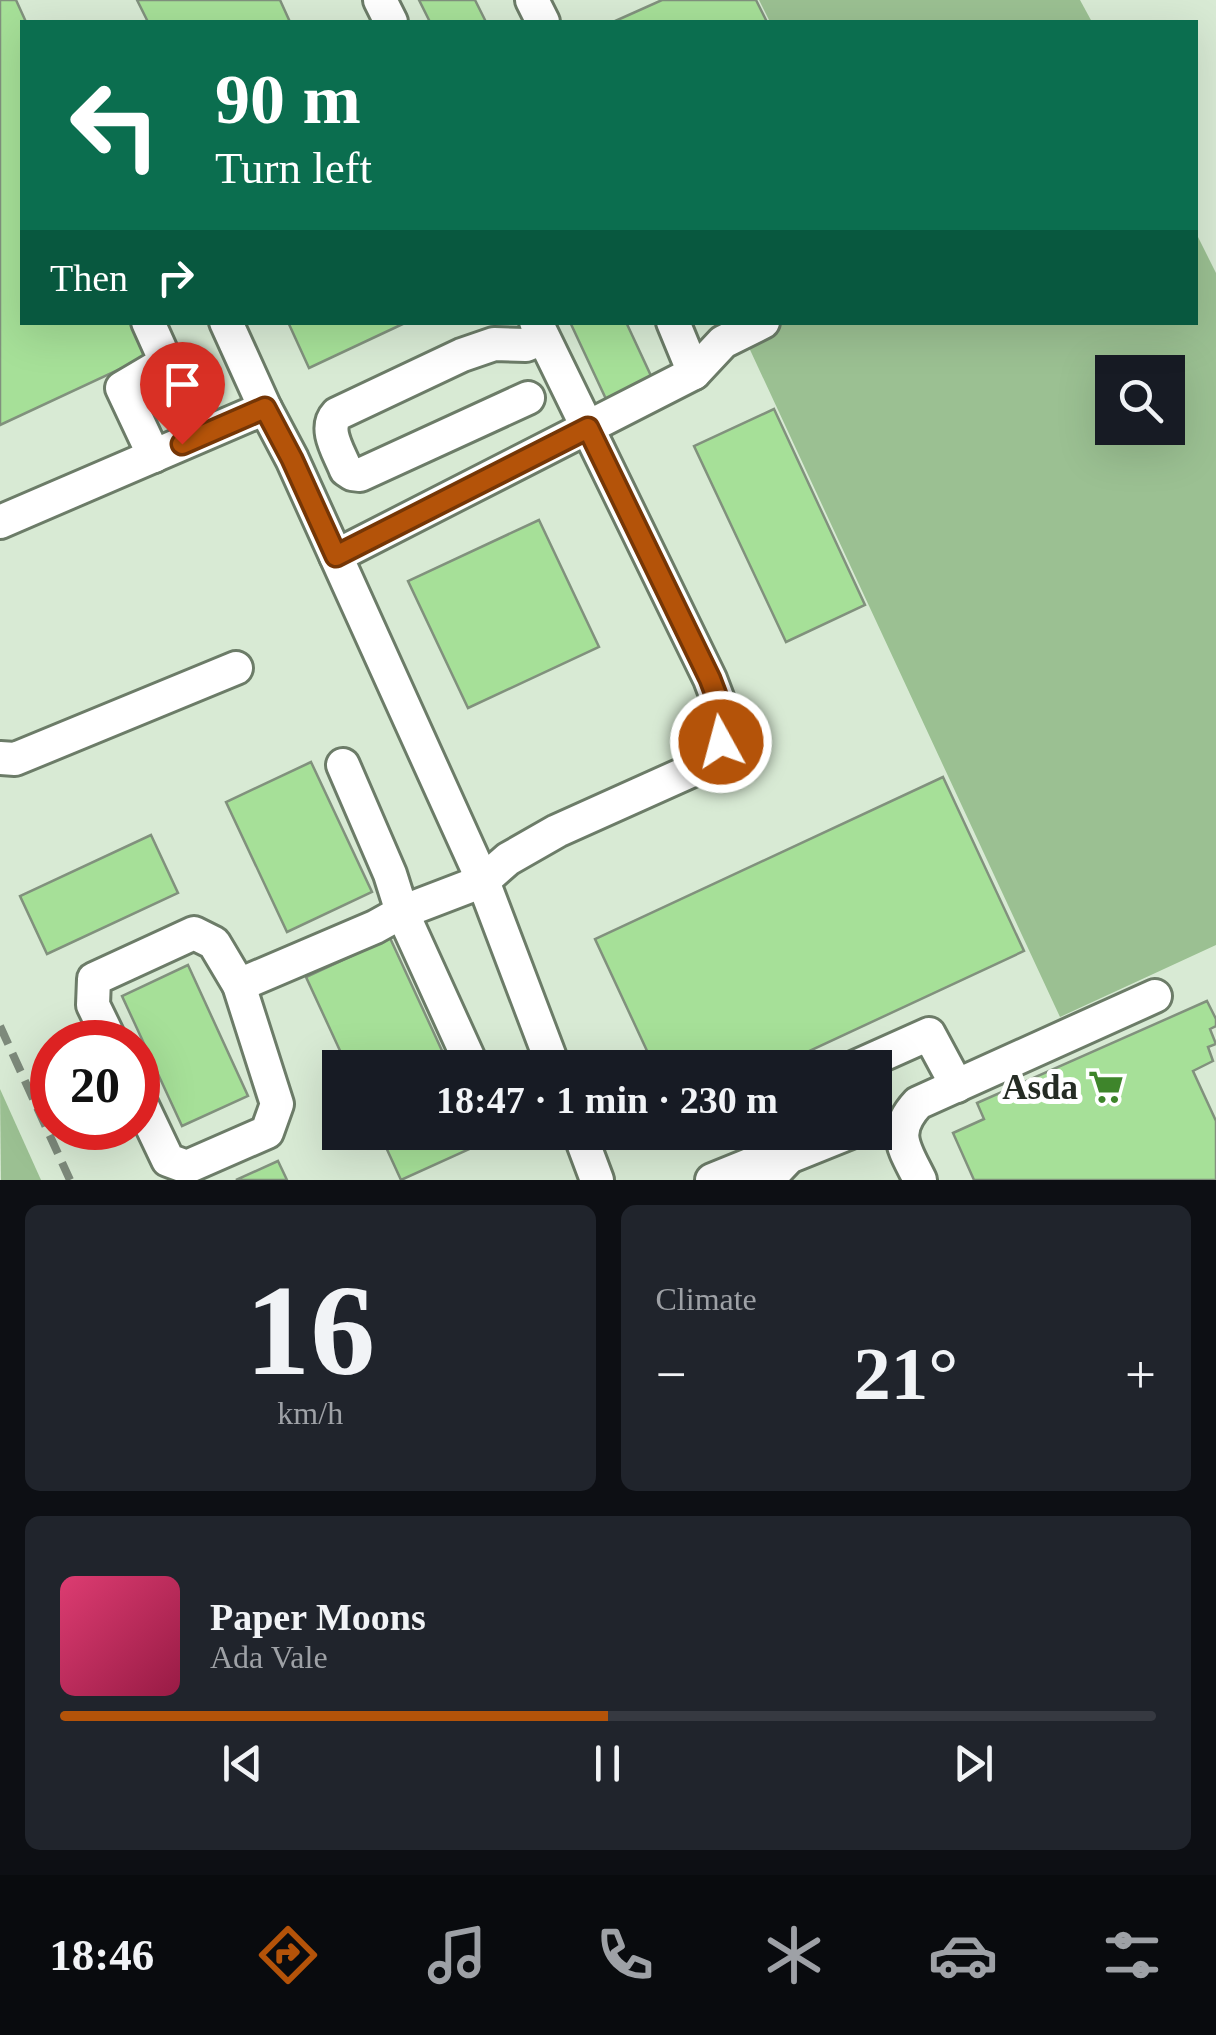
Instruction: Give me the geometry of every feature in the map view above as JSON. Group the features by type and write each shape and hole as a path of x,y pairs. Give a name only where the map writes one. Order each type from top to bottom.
{"lane":[{"path":"149,325 166,362 122,388 154,456"},
{"path":"227,325 482,881 547,1050"},
{"path":"674,325 694,373"},
{"path":"336,556 694,373 723,342 757,325"},
{"path":"239,985 482,881 508,859 557,831 704,765 721,742 724,716 710,679 540,330 526,345 494,344 462,355 337,414 329,427 346,470 360,475 528,398"},
{"path":"0,522 265,408"},
{"path":"0,758 15,759 236,668"},
{"path":"344,764 402,912 465,1050"},
{"path":"100,1020 93,1005 94,979 194,933 214,943 239,985 277,1104 267,1132 187,1166 168,1160 160,1143"},
{"path":"892,1131 918,1104 1155,996"},
{"path":"892,1051 929,1034 956,1086"},
{"path":"892,1141 920,1180"},
{"path":"586,1150 598,1180"},
{"path":"712,1180 774,1155 778,1169 815,1150"}],"green space":[{"path":"759,0 1080,0 1091,20 769,20"},
{"path":"1198,237 1216,273 1216,945 1060,1017 745,339 775,325 1198,325"},
{"path":"0,1089 41,1180 1,1180"}],"building":[{"path":"0,0 16,0 25,20 20,20 20,325 131,325 146,357 0,425"},
{"path":"137,0 280,0 289,20 147,20"},
{"path":"419,0 475,0 485,20 429,20"},
{"path":"662,0 756,0 766,20 617,20"},
{"path":"289,325 401,325 309,368"},
{"path":"571,325 627,325 652,378 606,399"},
{"path":"774,409 865,605 786,642 694,446"},
{"path":"539,520 599,647 468,708 408,581"},
{"path":"311,762 372,892 287,932 226,802"},
{"path":"943,777 1024,951 812,1050 647,1050 595,939"},
{"path":"151,835 178,893 47,954 20,896"},
{"path":"390,938 442,1050 340,1050 306,977"},
{"path":"188,965 248,1096 182,1126 160,1078 160,1020 133,1020 122,996"},
{"name":"Asda","path":"1207,1001 1216,1019 1216,1026 1210,1029 1216,1044 1208,1047 1213,1061 1193,1071 1216,1121 1216,1180 974,1180 953,1133 984,1119 977,1103"},
{"path":"387,1150 467,1150 401,1180"},
{"path":"278,1161 287,1180 236,1180"}],"railway":[{"path":"0,1026 70,1180"}],"place":[{"name":"Asda","path":"1106,1087"}],"route":[{"path":"182,444 265,408 336,556 588,428 710,679 724,716 721,742"}]}
